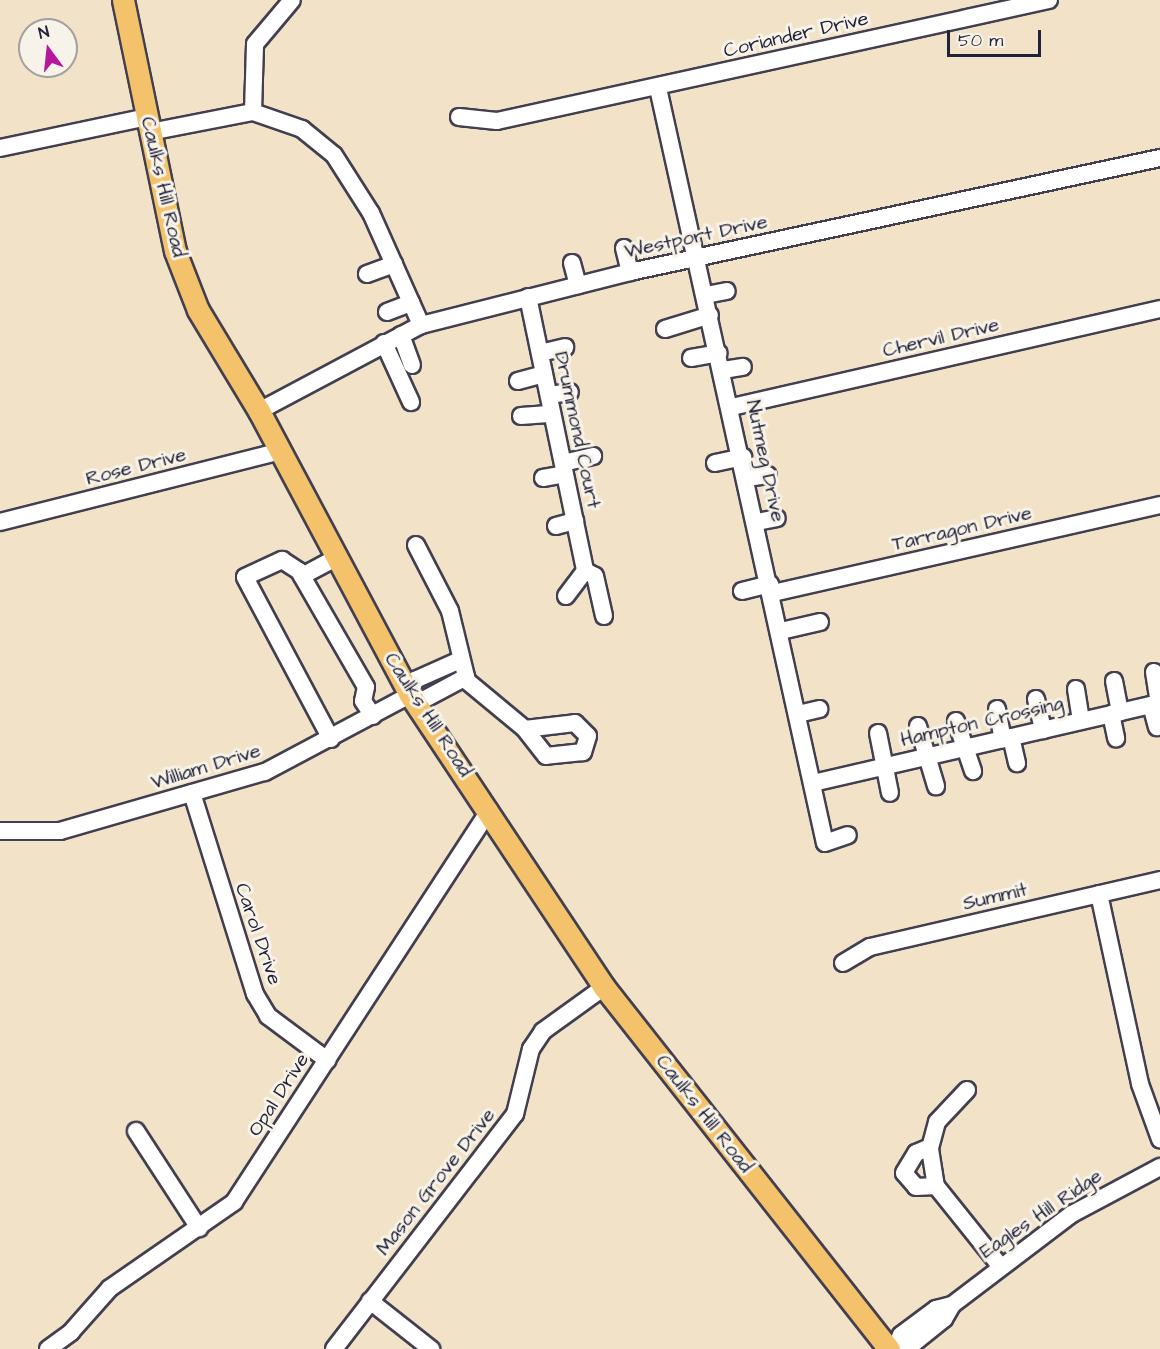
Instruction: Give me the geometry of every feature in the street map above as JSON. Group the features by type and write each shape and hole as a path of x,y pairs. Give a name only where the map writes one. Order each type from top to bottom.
{"main road":[{"name":"Caulks Hill Road","path":"123,0 175,251 194,300 259,411 410,695 490,810 604,987 894,1348"}],"street":[{"path":"253,112 255,44 292,0"},
{"name":"Coriander Drive","path":"459,117 497,121 658,88 1048,0"},
{"name":"Nutmeg Drive","path":"658,88 732,407 825,843 848,835"},
{"path":"0,148 148,124 253,112 290,122 334,155 394,264 421,325"},
{"name":"Westport Drive","path":"259,411 421,325 630,272 1160,158"},
{"path":"624,248 630,272"},
{"path":"573,263 578,285"},
{"path":"367,273 394,264"},
{"path":"706,295 728,291"},
{"name":"Drummond Court","path":"528,297 585,571"},
{"path":"387,312 411,303"},
{"name":"Chervil Drive","path":"732,407 1160,309"},
{"path":"665,329 711,315"},
{"path":"401,335 412,365"},
{"path":"384,343 411,402"},
{"path":"540,354 565,347"},
{"path":"692,358 719,353"},
{"path":"723,370 743,367"},
{"path":"518,381 544,374"},
{"path":"549,396 570,392"},
{"path":"521,416 552,414"},
{"name":"Rose Drive","path":"1,522 280,451"},
{"path":"543,478 593,456"},
{"path":"715,463 743,457"},
{"path":"747,478 768,475"},
{"name":"Tarragon Drive","path":"742,591 772,589 1160,505"},
{"path":"757,522 777,518"},
{"path":"556,526 575,521"},
{"path":"416,545 450,611 460,660 466,677 525,729"},
{"path":"302,576 336,558"},
{"path":"331,739 245,577 282,561 302,576 366,687 363,701 372,716"},
{"path":"566,596 585,571 595,576 604,615"},
{"path":"781,631 820,622"},
{"path":"460,660 415,680 410,695 423,700 466,677"},
{"path":"1154,672 1157,727"},
{"path":"1114,681 1116,738"},
{"path":"1076,689 1081,721"},
{"name":"William Drive","path":"0,831 60,831 265,772 331,739 410,695"},
{"path":"1036,699 1043,730"},
{"name":"Hampton Crossing","path":"813,783 1156,704"},
{"path":"798,714 819,709"},
{"path":"997,709 1017,763"},
{"path":"956,721 967,747 973,771"},
{"path":"918,726 936,786"},
{"path":"878,734 890,793"},
{"name":"Carol Drive","path":"192,793 255,993 268,1016 327,1060"},
{"name":"Opal Drive","path":"48,1349 71,1332 110,1288 234,1202 490,810"},
{"name":"Summit","path":"843,963 870,947 1160,880"},
{"path":"1099,894 1140,1084 1160,1138"},
{"name":"Mason Grove Drive","path":"334,1349 515,1114 531,1049 543,1031 604,987"},
{"path":"968,1090 937,1122 930,1147 936,1186 1000,1266"},
{"path":"136,1131 199,1228"},
{"path":"930,1147 915,1153 903,1173 916,1187 936,1186"},
{"name":"Eagles Hill Ridge","path":"894,1348 901,1335 936,1309 952,1305 1000,1266 1097,1198 1160,1167"},
{"path":"370,1300 431,1349"}]}
